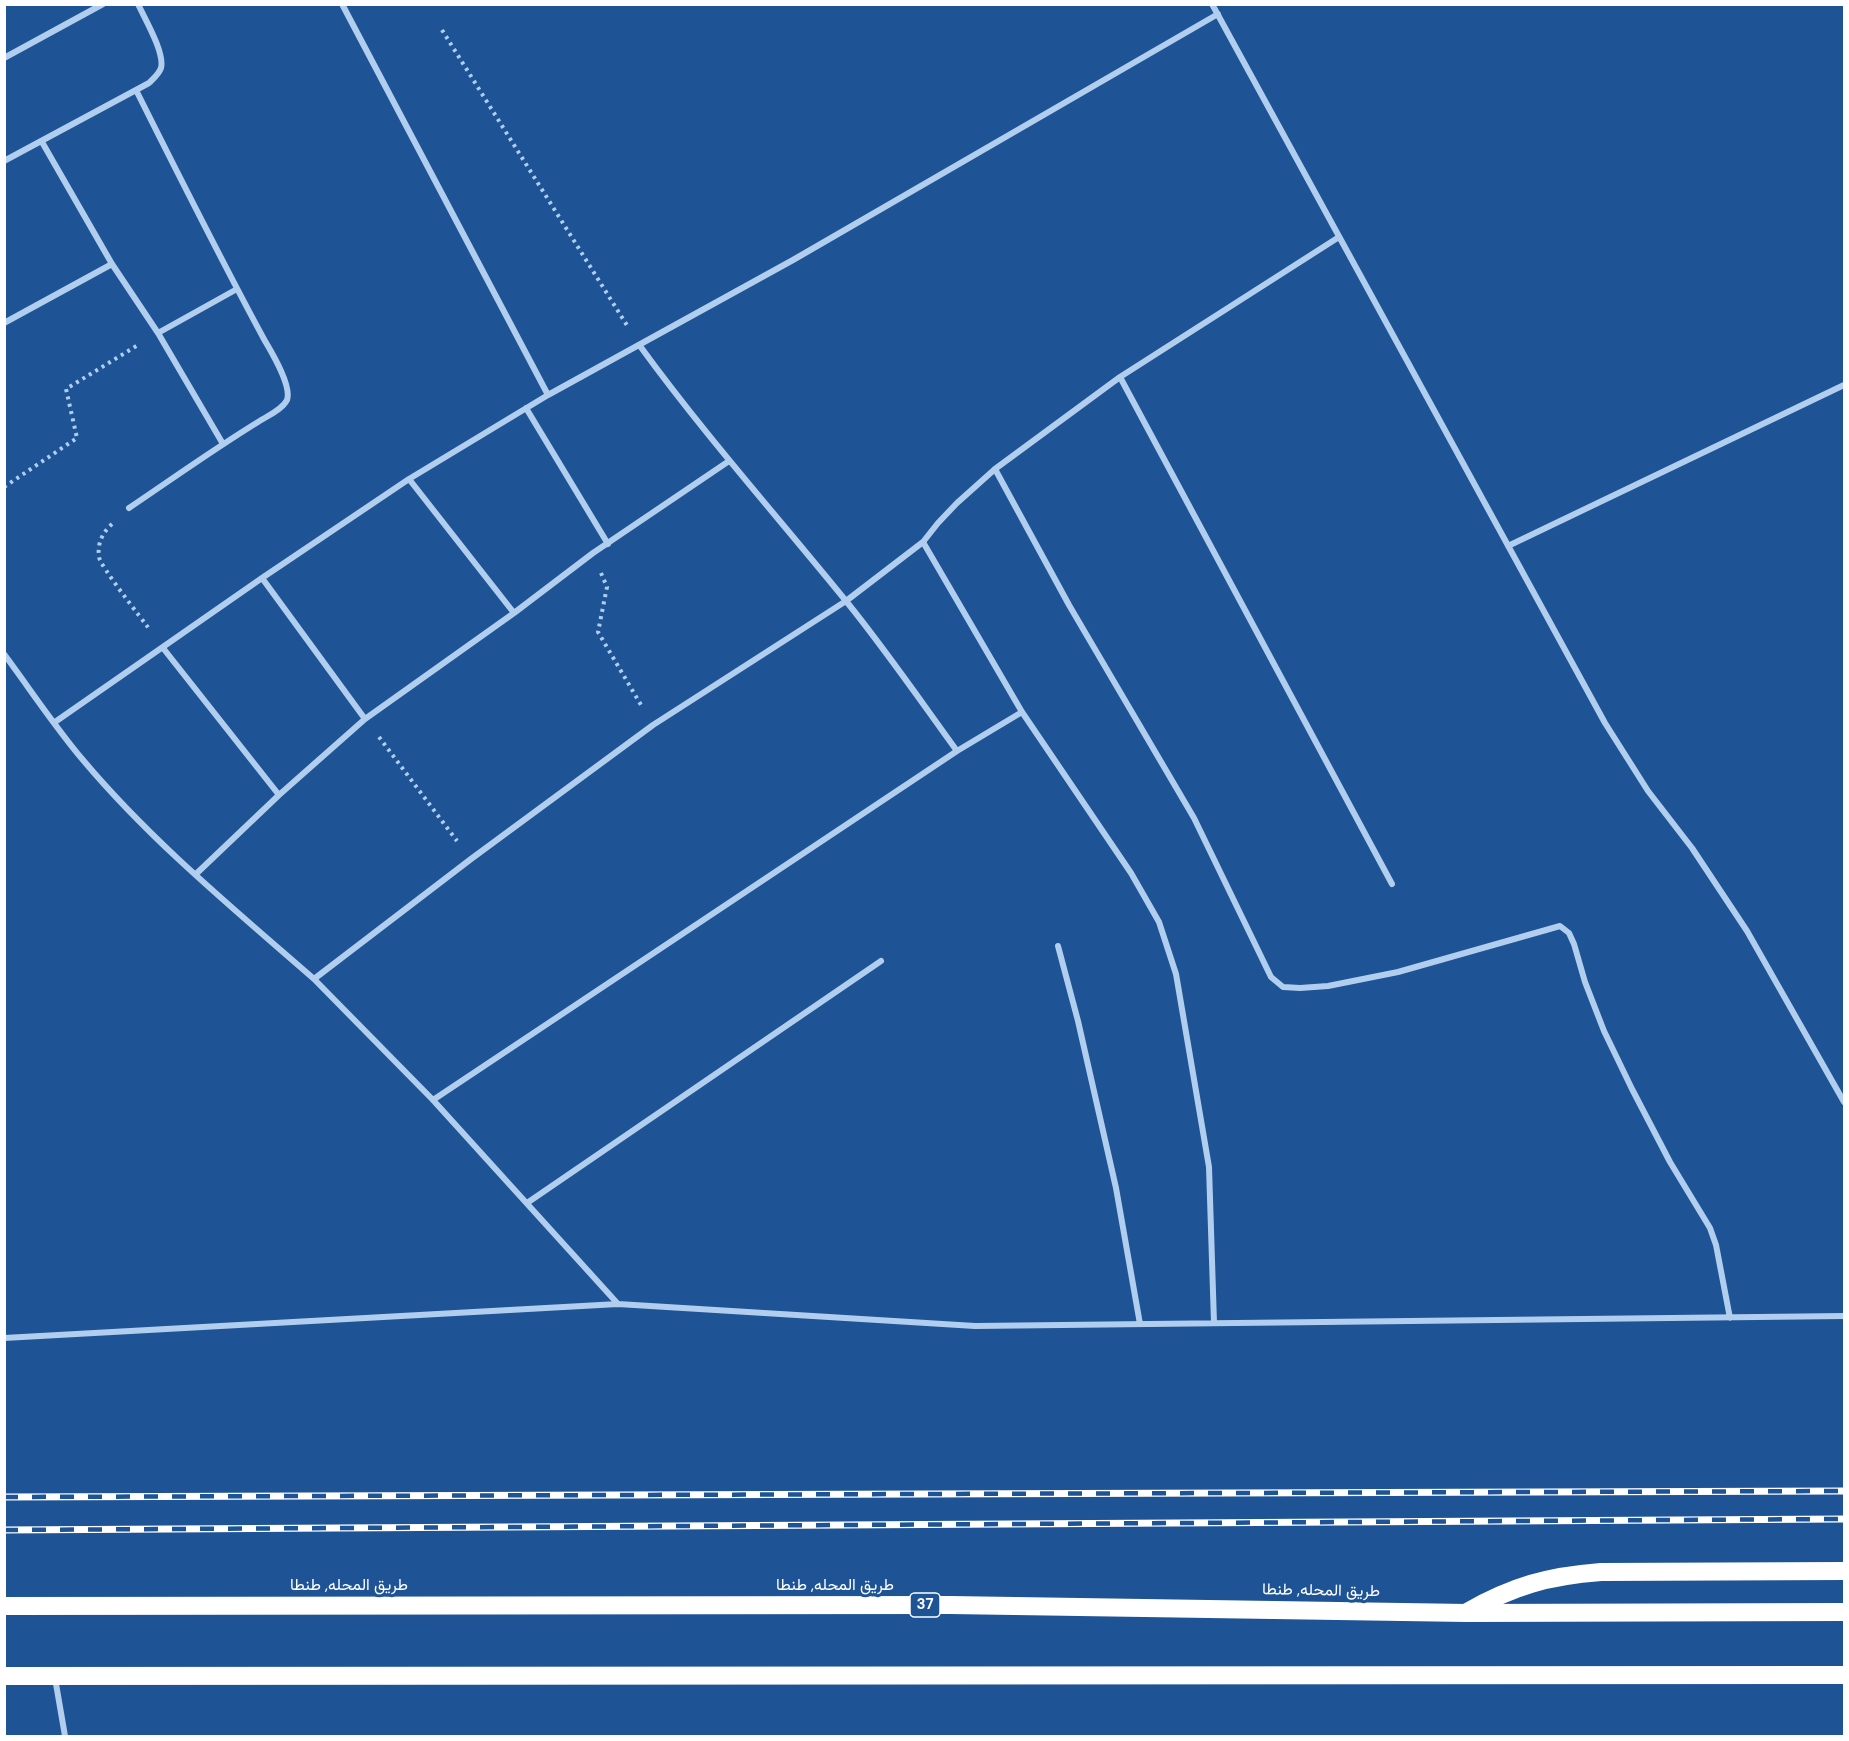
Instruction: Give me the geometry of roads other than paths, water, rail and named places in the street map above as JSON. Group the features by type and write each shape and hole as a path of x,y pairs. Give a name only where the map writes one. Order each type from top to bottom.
{"highway":[{"path":"1467,1613 1515,1588 1541,1580 1571,1575 1601,1572 1845,1571"},
{"name":"طريق المحله, طنطا","path":"4,1606 950,1605 1467,1613 1845,1612"},
{"path":"4,1676 1845,1675"}],"street":[{"path":"4,58 103,4"},
{"path":"4,161 149,83 157,76 162,66 161,55 138,4"},
{"path":"342,4 548,395"},
{"path":"1212,4 1605,723 1648,791 1692,848 1747,931 1845,1102"},
{"path":"55,722 262,578 410,479 526,408 793,260 1218,14"},
{"path":"129,508 280,407 285,402 288,393 286,383 272,353 136,90"},
{"path":"42,142 112,264 158,333 223,444"},
{"path":"314,979 653,724 846,601 923,542 957,503 995,469 1120,377 1339,237"},
{"path":"4,323 112,264"},
{"path":"158,333 237,289"},
{"path":"640,346 729,462 886,651 957,751"},
{"path":"1120,377 1392,884"},
{"path":"1508,546 1845,385"},
{"path":"526,408 608,544"},
{"path":"196,874 279,795 365,719 514,613 593,553 729,462"},
{"path":"995,469 1069,605 1194,818 1270,977 1283,987 1328,986 1398,972 1560,927 1569,933 1604,1031 1670,1162 1710,1228 1716,1245 1730,1318"},
{"path":"410,479 514,613"},
{"path":"923,542 1022,712 1147,900 1159,922 1176,974 1209,1167 1214,1323"},
{"path":"262,578 365,719"},
{"path":"163,648 279,795"},
{"path":"4,654 82,759 120,801 196,874 314,979 434,1100 618,1304"},
{"path":"434,1100 957,751 1022,712"},
{"path":"1058,946 1078,1021 1113,1177 1140,1324"},
{"path":"527,1203 881,961"},
{"path":"4,1338 618,1304 975,1326 1845,1316"},
{"path":"55,1676 64,1737"}],"railway":[{"path":"4,1497 1844,1491"},
{"path":"4,1530 1844,1519"}]}
